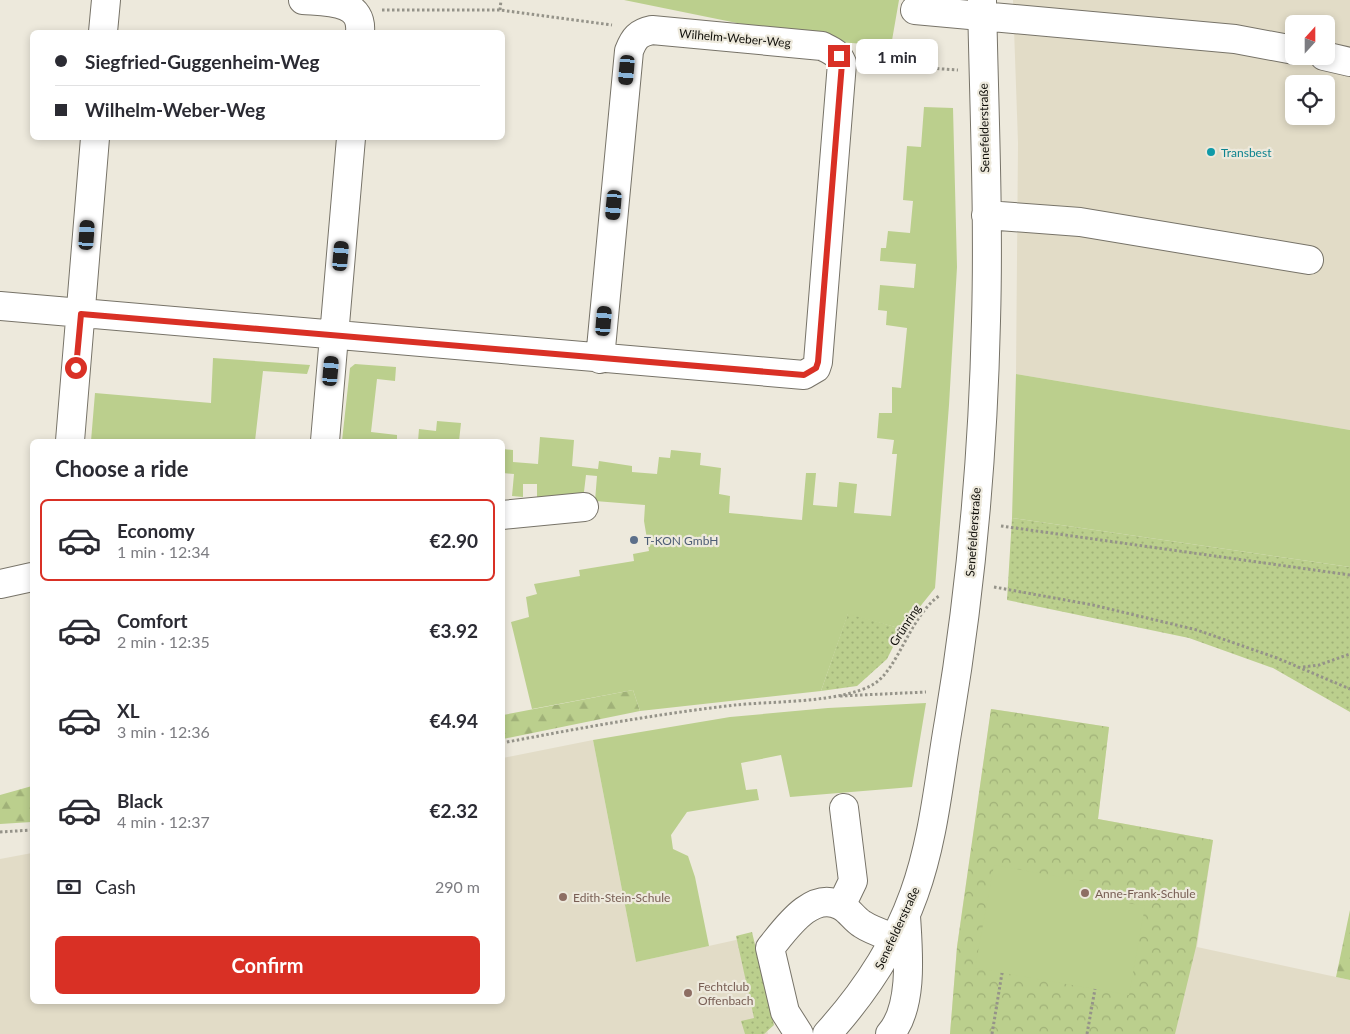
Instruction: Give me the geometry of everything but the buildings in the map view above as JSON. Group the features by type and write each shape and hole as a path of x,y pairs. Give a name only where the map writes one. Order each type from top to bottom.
{"street":[{"path":"103,30 106,0"},
{"path":"304,0 341,4 357,21"},
{"path":"915,10 982,9 1235,39 1285,48"},
{"name":"Senefelderstraße","path":"828,1034 870,983 914,895 926,851 954,690 969,582 986,332 982,9"},
{"path":"600,359 629,51 633,39 641,33 652,30"},
{"name":"Wilhelm-Weber-Weg","path":"652,30 822,46 839,56 842,63"},
{"path":"1335,59 1350,62"},
{"path":"0,306 600,359 804,375 811,372 818,362 842,63"},
{"path":"70,439 95,140"},
{"path":"325,439 351,140"},
{"path":"986,215 1080,222 1310,260"},
{"path":"505,515 584,507"},
{"path":"0,584 30,577"},
{"path":"841,906 853,881 844,808"},
{"path":"799,1034 785,1012 770,948 792,921 813,906 827,902 841,906 862,924 894,938"},
{"path":"890,1034 900,1018 910,968 906,914"}],"path":[{"path":"500,10 501,0"},
{"path":"357,21 500,10 652,30"},
{"path":"842,63 984,72"},
{"path":"974,523 1350,575"},
{"path":"969,582 1093,605 1197,630 1302,668 1350,689"},
{"name":"Grünring","path":"505,742 681,712 829,697 859,690 876,682 896,656 922,612 933,600 949,589 969,582"},
{"path":"1302,668 1319,665 1350,654"},
{"path":"829,697 954,690"},
{"path":"0,832 30,830"},
{"path":"992,1034 1002,973"},
{"path":"1087,1034 1095,989"}],"shaded area":[{"path":"1013,0 1350,0 1350,430 1016,374 1018,143"},
{"name":"Anne-Frank-Schule","path":"991,709 1109,727 1098,819 1213,840 1197,947 1350,980 1350,1034 950,1034 957,947"},
{"name":"Edith-Stein-Schule","path":"593,740 636,962 745,938 768,1034 0,1034 0,859 30,853 30,1004 505,1004 505,758"}],"green space":[{"path":"624,0 899,0 891,46 825,41"},
{"path":"924,107 953,108 957,267 935,588 902,629 848,614 821,691 640,711 633,690 532,709 511,622 529,617 526,597 537,594 534,584 580,576 579,570 634,561 633,554 649,551 644,521 645,505 595,501 597,476 586,475 583,500 537,498 537,484 523,484 523,497 512,496 514,474 505,473 505,449 513,450 513,462 538,464 540,437 574,440 572,466 598,469 599,461 632,466 632,472 657,474 659,457 670,458 671,450 701,453 700,465 721,468 719,494 730,496 729,513 802,520 806,473 816,473 813,505 837,507 839,482 857,484 854,513 891,516 897,454 892,454 894,440 877,438 879,413 892,413 892,387 901,388 907,328 886,325 887,311 878,310 880,285 914,288 916,264 880,261 881,248 886,248 888,231 910,233 913,201 903,200 907,146 921,147"},
{"path":"213,358 310,365 307,374 263,371 255,439 91,439 95,393 211,403"},
{"path":"355,364 396,367 395,381 377,379 371,432 397,435 397,439 342,439 350,368"},
{"path":"1016,374 1350,430 1350,567 1012,518"},
{"path":"437,421 461,423 459,439 418,439 419,429 436,431"},
{"path":"1012,518 1350,567 1350,712 1273,668 1189,638 1007,600"},
{"path":"848,613 902,629 887,659 857,686 821,691"},
{"path":"633,690 640,711 505,739 505,715"},
{"path":"926,703 912,787 790,797 781,755 741,763 746,790 757,789 759,800 687,812 671,835 673,849 688,856 695,877 709,946 636,962 593,740 730,717 828,708"},
{"name":"Anne-Frank-Schule","path":"991,709 1109,727 1098,819 1213,840 1196,947 1175,1034 950,1034 957,947"},
{"path":"30,787 30,822 0,824 0,795"},
{"path":"994,865 1099,884 1097,898 1145,906 1129,995 975,968"},
{"path":"1350,910 1350,980 1336,977"},
{"path":"752,932 774,1025 764,1034 745,1034 741,1021 754,1018 736,936"}],"place":[{"name":"Transbest","path":"1211,152"},
{"name":"T-KON GmbH","path":"634,540"},
{"name":"Anne-Frank-Schule","path":"1085,893"},
{"name":"Edith-Stein-Schule","path":"563,897"},
{"name":"Fechtclub Offenbach","path":"688,993"}],"route":[{"path":"76,368 81,314 804,375 816,368 818,362 842,63 839,56"}]}
